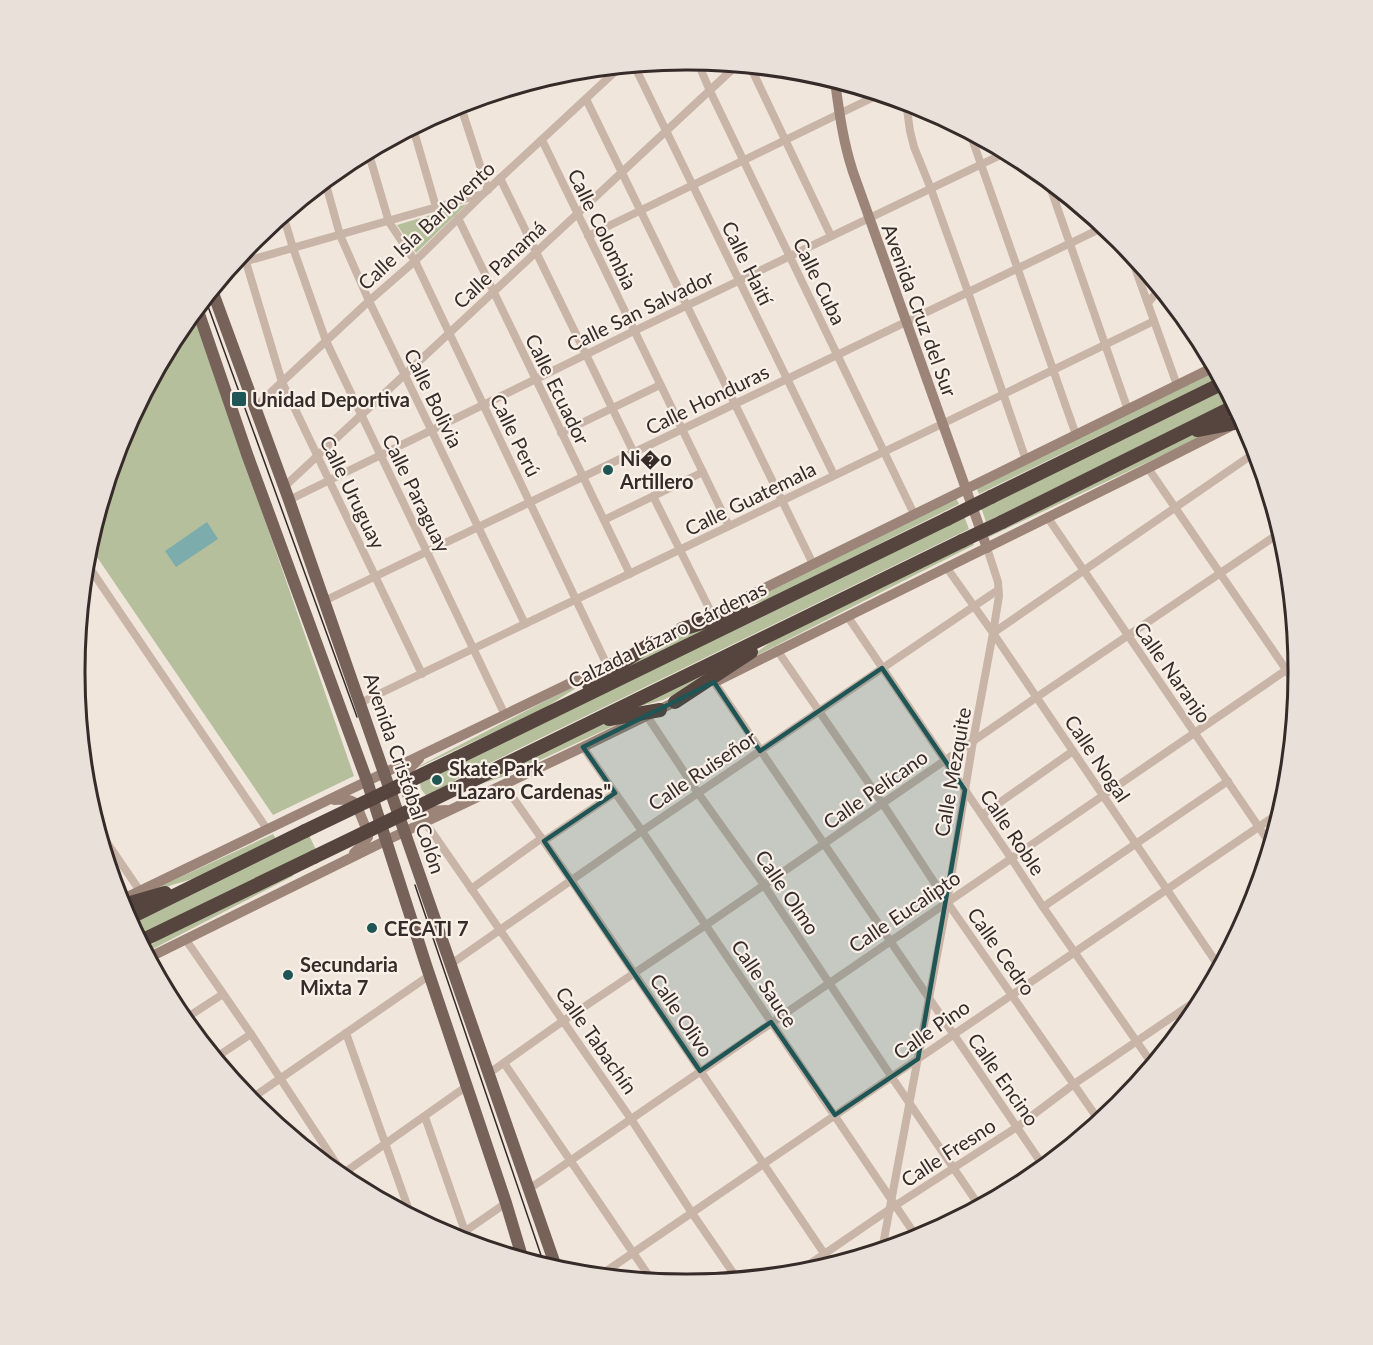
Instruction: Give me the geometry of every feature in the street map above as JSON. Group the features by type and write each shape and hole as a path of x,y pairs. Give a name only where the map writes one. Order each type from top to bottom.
{"highway":[{"name":"Calzada Lázaro Cárdenas","path":"136,915 1216,387"},
{"path":"147,938 1002,522 1228,410"},
{"path":"1180,433 1234,422"},
{"path":"682,629 779,600"},
{"path":"675,702 797,621"},
{"path":"543,715 652,643"},
{"path":"592,722 660,710"},
{"path":"130,903 204,881"},
{"path":"149,942 172,926"}],"main road":[{"name":"Avenida Cruz del Sur","path":"836,90 848,154 868,218 987,548"},
{"name":"Avenida Cristóbal Colón","path":"215,299 289,500 553,1259"},
{"name":"Avenida Cristóbal Colón","path":"200,318 247,454 367,781 520,1251"},
{"name":"Calzada Lázaro Cárdenas","path":"128,897 505,716 1207,370"},
{"path":"155,955 387,840 660,710 1235,424"},
{"path":"354,744 364,750 376,752"},
{"path":"424,754 409,770 404,781 412,806 422,811 453,809"},
{"path":"329,800 354,801 368,833 364,843 347,860"},
{"path":"392,858 398,851 407,850 411,853"}],"street":[{"name":"Calle Cuba","path":"701,71 914,514"},
{"name":"Calle Panamá","path":"284,487 729,72"},
{"name":"Calle Haití","path":"638,73 834,475"},
{"path":"754,75 831,236"},
{"name":"Calle Isla Barlovento","path":"255,407 415,261 485,192 611,76"},
{"path":"586,99 813,564"},
{"path":"588,236 870,99"},
{"path":"907,112 911,138 1026,459"},
{"path":"247,262 389,222 485,192 463,113"},
{"path":"415,136 436,207"},
{"name":"Calle Colombia","path":"542,140 729,526"},
{"path":"974,144 1076,435"},
{"name":"Calle San Salvador","path":"289,500 997,157"},
{"name":"Calle Perú","path":"371,161 389,222 415,261 607,665"},
{"path":"500,178 634,453"},
{"name":"Calle Bolivia","path":"327,190 340,235 369,301 525,624"},
{"path":"1053,195 1128,410"},
{"name":"Calle Ecuador","path":"458,218 630,574"},
{"name":"Calle Paraguay","path":"286,224 326,341 505,716"},
{"name":"Calle Honduras","path":"324,602 1095,231"},
{"name":"Calle Uruguay","path":"246,263 282,382 422,674"},
{"path":"1138,275 1177,385"},
{"path":"1148,303 1155,295"},
{"name":"Calle Guatemala","path":"360,703 1154,321"},
{"path":"561,432 660,385"},
{"path":"993,633 1249,458"},
{"path":"1148,468 1288,673"},
{"path":"604,520 703,472"},
{"path":"653,496 712,614"},
{"name":"Calle Naranjo","path":"1048,518 1266,836"},
{"name":"Calle Pelícano","path":"488,1074 1273,537"},
{"name":"Calle Mezquite","path":"884,1241 893,1205 993,633 998,582 987,548"},
{"name":"Calle Nogal","path":"947,568 1215,960"},
{"path":"93,573 267,830"},
{"name":"Calle Ruiseñor","path":"451,964 642,831 998,590"},
{"name":"Calle Roble","path":"848,616 1043,907 1148,1058"},
{"name":"Calle Cedro","path":"777,650 947,902 1095,1114"},
{"name":"Calle Eucalipto","path":"529,1189 1286,670"},
{"name":"Calle Encino","path":"714,682 1039,1160"},
{"name":"Calle Olmo","path":"647,716 977,1200"},
{"name":"Calle Sauce","path":"583,747 912,1231"},
{"path":"982,815 1073,751"},
{"path":"1043,907 1228,781"},
{"name":"Calle Olivo","path":"504,785 827,1257"},
{"path":"471,889 615,793"},
{"name":"Calle Pino","path":"609,1269 1270,819"},
{"name":"Calle Tabachín","path":"425,822 631,1119 733,1272"},
{"path":"111,848 140,891"},
{"path":"186,940 281,1078 330,1157"},
{"path":"257,1094 430,975"},
{"path":"191,1014 223,993"},
{"name":"Calle Fresno","path":"816,1260 893,1205 1017,1126 1187,1007"},
{"path":"346,1033 407,1205"},
{"path":"221,1054 251,1034"},
{"path":"504,1063 647,1273"},
{"path":"348,1170 467,1086"},
{"path":"425,1117 465,1232 506,1203"}],"highlighted area":[{"path":"882,668 965,790 918,1059 835,1115 771,1022 700,1071 544,841 615,793 583,747 714,682 760,751"}],"green space":[{"path":"467,204 416,253 397,225"},
{"path":"197,323 354,776 273,815 96,556 116,479 130,442 165,371"},
{"path":"1208,373 1213,381 979,494 976,487"},
{"path":"1218,391 1225,404 986,522 981,507"},
{"path":"1216,430 989,537 987,532 1179,436"},
{"path":"956,498 959,504 767,600 714,615"},
{"path":"964,516 969,529 455,780 459,790 432,803 421,789 418,771"},
{"path":"972,541 974,545 738,665 800,622"},
{"path":"733,618 603,679 680,632"},
{"path":"742,651 705,679 663,700 615,713"},
{"path":"603,671 543,709 402,775"},
{"path":"624,721 508,775 457,792 595,725"},
{"path":"273,834 276,839 202,876 146,893"},
{"path":"309,835 316,850 144,933 137,919"},
{"path":"292,871 293,876 152,949 150,945 172,930"}],"water":[{"path":"207,522 218,539 176,567 165,551"}],"tram line":[{"path":"208,307 357,717"},
{"path":"415,885 541,1256"}],"place":[{"name":"Unidad Deportiva","path":"239,399"},
{"name":"Ni�o Artillero","path":"608,470"},
{"name":"Skate Park \"Lazaro Cardenas\"","path":"437,780"},
{"name":"CECATI 7","path":"372,928"},
{"name":"Secundaria Mixta 7","path":"288,975"}]}
